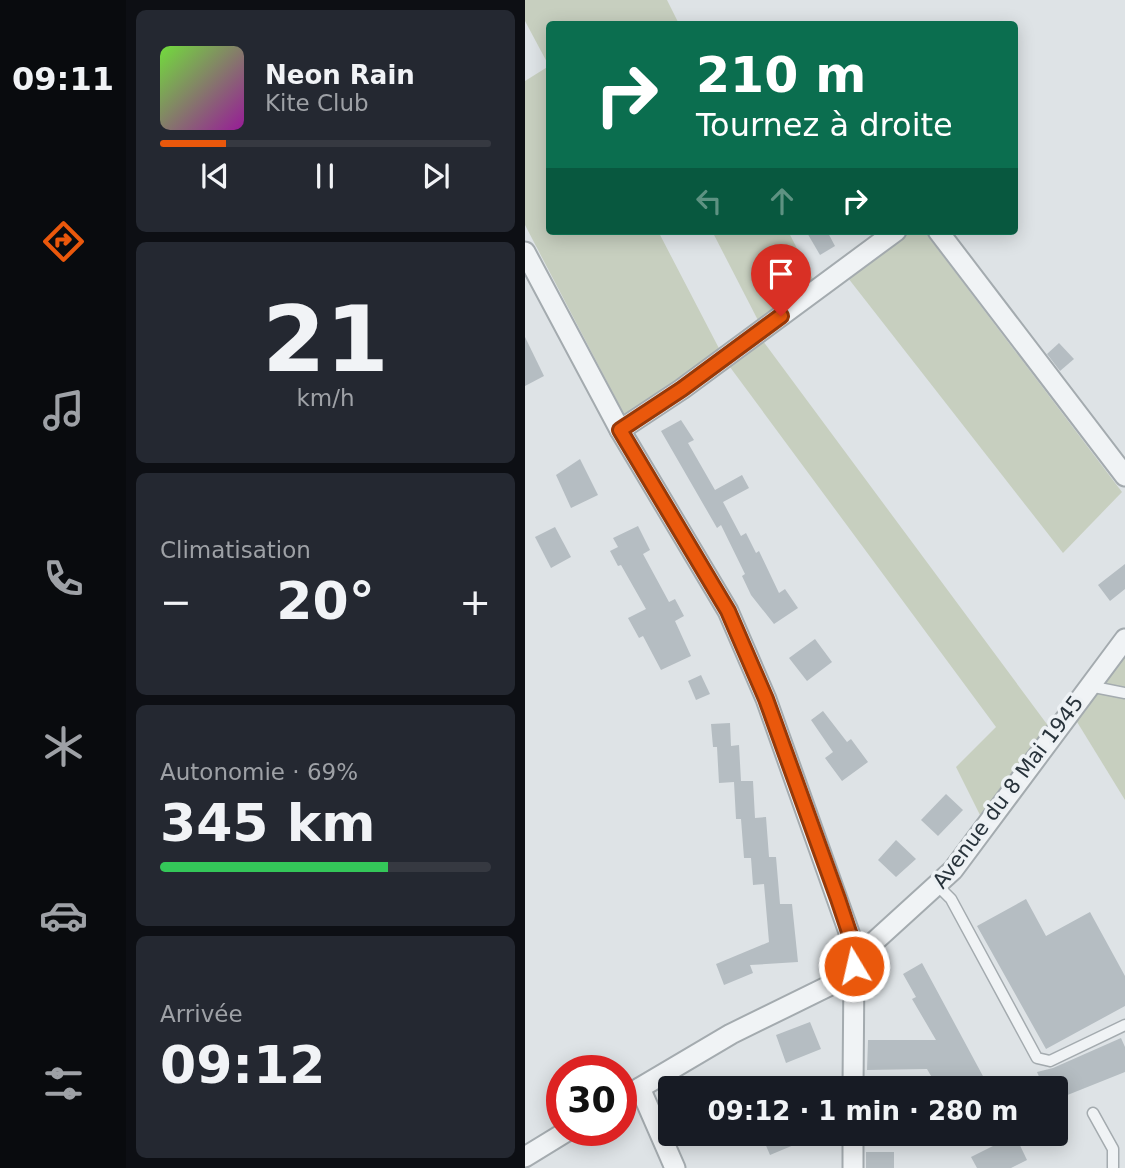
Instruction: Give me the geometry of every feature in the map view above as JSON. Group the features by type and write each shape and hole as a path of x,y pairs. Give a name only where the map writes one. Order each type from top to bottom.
{"street":[{"path":"620,430 682,389 892,235"},
{"path":"941,235 1125,476"},
{"path":"525,252 620,430 728,611 766,699 851,938 854,966 853,1076"},
{"name":"Avenue du 8 Mai 1945","path":"637,1090 731,1034 845,978 864,951 939,887 1125,639"},
{"path":"640,1088 675,1168"},
{"path":"525,1157 546,1144"},
{"path":"853,1146 853,1168"}],"lane":[{"path":"1089,686 1125,693"},
{"path":"939,887 951,899 1037,1058 1050,1061 1125,1025"},
{"path":"1093,1113 1113,1149 1113,1168"}],"green space":[{"path":"525,0 667,0 678,21 546,21 546,60 525,21"},
{"path":"546,68 546,235 660,235 724,358 763,341 1052,731 983,821 956,767 996,727 724,359 626,418 525,225 525,81"},
{"path":"714,235 790,235 818,289 763,330"},
{"path":"896,235 927,235 1122,492 1063,553 848,278"},
{"path":"1125,655 1125,800 1074,717"}],"building":[{"path":"808,235 829,235 835,246 820,255"},
{"path":"525,337 544,376 525,386"},
{"path":"1059,343 1074,359 1060,371 1047,354"},
{"path":"681,420 694,440 688,443 715,490 742,475 749,488 723,502 741,536 746,533 756,553 759,551 779,593 785,589 798,608 774,624 751,595 742,576 745,574 721,525 717,528 661,431"},
{"path":"580,459 598,495 571,508 556,475"},
{"path":"638,526 650,550 643,554 669,602 675,599 684,616 675,621 691,656 661,670 643,636 639,638 628,618 646,609 610,551 618,547 613,538"},
{"path":"555,527 571,557 551,568 535,537"},
{"path":"1125,564 1125,589 1110,601 1098,585"},
{"path":"815,639 832,662 807,681 789,658"},
{"path":"701,675 710,694 696,700 688,681"},
{"path":"823,711 847,742 851,739 868,762 842,781 825,758 833,752 811,720"},
{"path":"730,723 731,746 739,745 741,781 753,781 755,818 766,817 769,857 776,857 780,904 792,904 798,962 750,965 753,973 724,985 716,964 769,942 764,884 753,885 751,858 744,858 741,819 736,819 734,782 719,783 717,747 713,747 711,724"},
{"path":"946,794 963,810 938,836 921,820"},
{"path":"896,840 916,859 896,877 878,860"},
{"path":"1026,899 1046,936 1090,912 1125,976 1125,1006 1046,1049 977,926"},
{"path":"922,963 983,1076 931,1076 927,1069 867,1070 868,1040 936,1040 912,999 916,997 903,974"},
{"path":"810,1022 821,1049 786,1063 776,1035"},
{"path":"1121,1038 1125,1047 1125,1072 1068,1095 1068,1076 1039,1076 1037,1072 1053,1068"},
{"path":"766,1146 791,1146 770,1155"},
{"path":"993,1146 1020,1146 1027,1160 1011,1168 977,1168 971,1157"},
{"path":"866,1152 894,1152 894,1168 866,1168"}],"route":[{"path":"781,316 682,389 620,430 728,611 766,699 838,899 851,938 854,966"}]}
